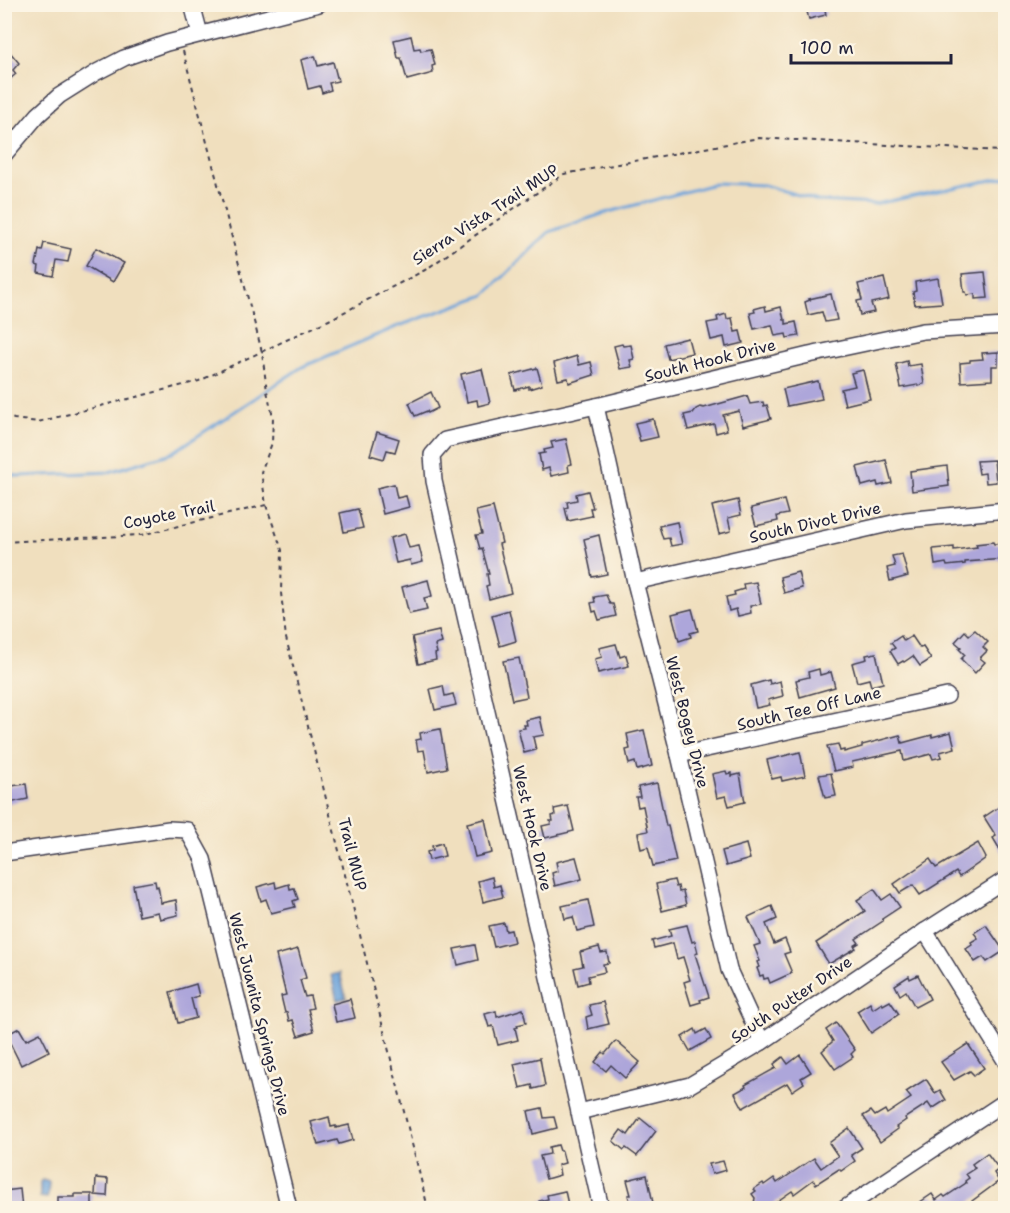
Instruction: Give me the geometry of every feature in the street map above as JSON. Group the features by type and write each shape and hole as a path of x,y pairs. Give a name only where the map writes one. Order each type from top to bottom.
{"street":[{"path":"192,4 200,34"},
{"path":"4,155 38,115 60,96 124,58 167,43 319,4"},
{"name":"South Hook Drive","path":"432,455 445,440 809,354 923,331 1005,326"},
{"name":"West Bogey Drive","path":"596,406 635,582 679,755 729,970 762,1042"},
{"name":"West Hook Drive","path":"432,455 434,480 601,1209"},
{"name":"South Divot Drive","path":"635,582 906,520 1005,510"},
{"name":"South Tee Off Lane","path":"679,755 946,696"},
{"name":"West Juanita Springs Drive","path":"4,853 169,829 187,830 203,859 289,1209"},
{"name":"South Putter Drive","path":"579,1112 690,1085 762,1042 925,930 1005,879"},
{"path":"925,930 1005,1062"},
{"path":"845,1209 1005,1101"}],"path":[{"name":"Trail MUP","path":"182,44 262,352 273,417 272,443 261,472 266,505 282,550 281,593 286,638 428,1209"},
{"name":"Sierra Vista Trail MUP","path":"4,415 14,419 38,422 200,381 329,320 425,270 564,174 759,138 1000,151 1005,149"},
{"name":"Coyote Trail","path":"4,542 141,535 266,505"}],"water":[{"path":"340,973 346,998 337,1000 331,975"},
{"path":"42,1180 49,1182 47,1198 40,1197"}],"building":[{"path":"824,4 826,15 809,19 806,8"},
{"path":"411,36 414,49 420,48 421,51 431,49 435,65 432,66 433,73 407,80 394,40"},
{"path":"4,45 19,63 13,70 16,74 4,84"},
{"path":"315,56 318,66 333,62 338,81 329,83 331,90 322,93 320,86 308,89 301,60"},
{"path":"44,243 71,249 68,262 56,260 53,276 38,273 39,266 36,265 39,250 42,251"},
{"path":"96,248 124,263 113,282 86,266"},
{"path":"985,272 988,298 975,299 975,294 967,295 964,292 962,274"},
{"path":"884,278 889,299 871,303 874,312 860,315 857,301 862,300 858,284"},
{"path":"938,278 942,303 915,305 913,292 916,291 915,282"},
{"path":"831,294 837,320 825,322 822,312 808,315 805,302"},
{"path":"765,306 766,311 781,307 786,324 796,322 799,336 787,338 786,334 775,336 772,325 754,329 750,313 755,312 754,309"},
{"path":"726,314 727,319 732,318 735,332 740,331 743,343 726,347 724,337 711,340 707,323 718,321 717,317"},
{"path":"688,338 692,353 668,359 664,344"},
{"path":"622,344 623,346 631,345 634,359 630,360 632,367 620,369 614,346"},
{"path":"998,352 998,366 992,366 992,380 961,382 960,363 983,359 982,353"},
{"path":"577,356 579,365 591,362 594,375 569,383 568,378 558,380 554,363"},
{"path":"907,361 908,366 921,364 924,384 901,388 896,364"},
{"path":"537,368 542,385 515,390 511,375"},
{"path":"482,369 490,403 478,406 477,400 467,402 461,374"},
{"path":"863,370 870,399 845,405 841,389 855,386 851,373"},
{"path":"818,381 822,399 787,406 783,389"},
{"path":"431,392 438,408 415,416 409,403"},
{"path":"747,396 750,404 763,402 764,406 767,405 771,419 743,426 739,411 723,415 727,430 716,433 714,424 688,430 684,415 693,413 700,407 704,408"},
{"path":"653,419 658,437 640,441 635,423"},
{"path":"377,432 399,439 395,452 387,450 384,459 370,455"},
{"path":"566,439 572,464 568,465 569,472 551,476 549,468 542,470 539,454 553,448 551,442"},
{"path":"886,460 892,483 878,486 877,482 862,486 857,467"},
{"path":"994,460 996,482 986,483 985,473 979,474 977,461"},
{"path":"947,466 949,486 912,491 910,471"},
{"path":"394,484 397,498 406,496 409,507 383,514 377,488"},
{"path":"588,491 593,508 590,508 592,516 568,521 565,508 568,507 567,502 577,500 576,494"},
{"path":"738,500 741,515 728,518 731,531 719,534 712,506"},
{"path":"784,500 788,514 777,516 778,521 756,526 751,508"},
{"path":"493,507 511,593 489,599 486,586 489,585 487,574 489,574 476,535 482,534 476,511"},
{"path":"358,509 363,528 344,532 340,513"},
{"path":"677,522 682,544 671,546 669,538 663,539 659,526"},
{"path":"405,534 409,548 419,546 423,562 411,565 410,560 396,563 390,538"},
{"path":"599,535 607,574 592,577 584,539"},
{"path":"993,542 994,544 1005,543 1005,559 965,562 965,564 947,566 946,563 935,565 933,549 954,547 954,550"},
{"path":"902,554 908,576 890,581 887,568 895,566 892,556"},
{"path":"798,572 802,588 784,593 780,577"},
{"path":"428,580 432,596 424,598 427,610 409,614 402,587"},
{"path":"756,582 761,604 750,606 751,613 738,616 736,609 729,611 726,597 735,595 734,592 744,589 743,584"},
{"path":"606,595 610,604 613,604 616,616 599,620 596,611 593,612 591,603 595,602 594,597"},
{"path":"692,609 698,631 690,633 691,637 679,641 672,614"},
{"path":"509,610 516,641 500,646 492,615"},
{"path":"975,630 988,642 983,647 987,651 980,658 985,662 975,673 961,659 965,655 955,642 965,631 969,635"},
{"path":"439,631 442,643 435,645 436,660 418,664 412,637"},
{"path":"901,636 904,641 912,636 931,659 920,666 913,656 898,664 890,651 895,648 891,643"},
{"path":"616,644 620,657 626,655 629,666 598,673 595,659 602,657 599,648"},
{"path":"876,653 883,683 871,686 869,679 857,682 852,663 867,659 866,655"},
{"path":"519,658 527,697 512,700 503,661"},
{"path":"819,669 820,675 831,672 835,687 800,697 796,680 809,677 808,672"},
{"path":"769,680 770,684 780,681 783,696 768,700 770,705 756,708 751,685"},
{"path":"443,686 445,696 453,694 456,705 435,710 430,689"},
{"path":"540,717 544,735 533,737 536,750 524,753 518,729 525,728 526,720"},
{"path":"440,729 447,768 428,772 424,750 418,751 416,740 421,739 420,733"},
{"path":"644,730 652,766 637,770 635,762 629,764 626,750 630,749 627,734"},
{"path":"951,732 955,748 940,752 942,757 933,759 931,754 904,761 902,751 852,762 853,767 834,771 827,746 838,744 840,751 844,750 844,752 900,735 902,743"},
{"path":"800,752 805,776 782,781 781,777 772,779 767,760"},
{"path":"726,771 727,774 732,773 732,776 740,774 745,802 729,806 726,796 717,798 712,774"},
{"path":"831,773 836,796 825,798 819,775"},
{"path":"657,783 676,861 653,866 648,847 641,849 638,833 648,831 643,806 638,807 636,797 640,797 638,787"},
{"path":"26,784 28,799 4,804 4,787"},
{"path":"1002,805 1005,811 1005,826 1001,829 1003,832 1005,830 1005,858 993,838 996,836 984,817"},
{"path":"568,806 574,831 545,838 542,826 551,824 552,816 555,815 554,809"},
{"path":"485,819 492,853 475,857 467,823"},
{"path":"442,843 445,856 429,860 427,852 433,850 432,846"},
{"path":"978,843 986,858 959,877 956,872 920,895 913,885 900,893 894,884 930,859 936,868"},
{"path":"746,844 750,859 726,866 722,851"},
{"path":"576,857 582,879 555,886 552,873 558,871 556,862"},
{"path":"492,877 494,887 500,885 503,897 483,902 478,881"},
{"path":"674,880 679,892 683,891 686,905 662,911 656,884"},
{"path":"155,881 161,903 176,900 178,915 160,919 158,912 139,916 133,885"},
{"path":"275,882 276,888 289,884 290,889 294,888 298,899 293,901 295,907 271,913 266,899 261,901 257,887"},
{"path":"874,889 882,900 891,894 900,907 856,939 859,943 854,946 856,948 829,964 816,943 865,911 857,900"},
{"path":"588,900 594,927 577,931 573,917 565,919 562,906"},
{"path":"772,906 777,919 766,924 774,944 785,939 790,952 784,954 792,973 770,983 768,978 764,979 763,975 760,976 757,968 759,967 757,962 760,961 754,946 760,944 748,917"},
{"path":"504,923 506,931 511,930 514,942 494,947 489,926"},
{"path":"687,925 692,942 695,941 698,953 695,954 709,997 691,1005 684,982 690,980 683,957 677,959 673,943 654,948 652,941 671,936 669,929"},
{"path":"986,925 1004,951 987,962 983,957 975,962 966,949 978,938 974,933"},
{"path":"475,945 478,960 458,965 454,949"},
{"path":"599,947 601,953 607,952 609,963 603,964 605,972 588,976 589,982 578,985 574,968 583,966 580,952"},
{"path":"298,949 306,978 300,980 305,997 310,996 313,1008 308,1009 314,1031 298,1036 293,1020 289,1021 287,1012 285,1013 281,996 286,995 276,955"},
{"path":"918,975 930,999 915,1007 906,991 900,995 895,985 909,976 910,979"},
{"path":"196,984 199,996 191,998 196,1018 178,1023 170,992"},
{"path":"350,999 355,1018 336,1022 332,1004"},
{"path":"890,1001 899,1014 871,1033 857,1011 870,1003 873,1009"},
{"path":"603,1002 609,1024 588,1029 586,1017 592,1015 589,1005"},
{"path":"523,1009 526,1023 517,1025 518,1027 515,1028 518,1040 498,1045 493,1026 489,1027 485,1014 496,1011 497,1017"},
{"path":"836,1023 855,1050 851,1054 853,1057 835,1069 822,1051 833,1041 826,1030"},
{"path":"19,1028 26,1040 40,1033 49,1051 21,1065 6,1035"},
{"path":"695,1029 697,1034 706,1029 711,1039 690,1051 682,1037"},
{"path":"616,1041 640,1062 625,1078 611,1065 606,1071 595,1062"},
{"path":"968,1044 984,1068 974,1075 970,1071 954,1080 941,1062"},
{"path":"800,1055 811,1072 801,1078 804,1083 792,1091 787,1083 743,1108 735,1093 776,1068 774,1064 783,1057 788,1064"},
{"path":"540,1058 545,1086 533,1089 532,1085 520,1088 514,1064"},
{"path":"926,1079 935,1093 940,1090 946,1100 932,1109 928,1103 905,1118 906,1120 896,1127 898,1129 880,1142 863,1116 871,1111 875,1116 885,1110 887,1114 911,1098 906,1092"},
{"path":"542,1108 544,1118 554,1117 557,1128 533,1134 528,1111"},
{"path":"329,1117 331,1127 349,1125 353,1140 339,1144 337,1140 318,1145 311,1122"},
{"path":"640,1118 656,1131 637,1156 626,1148 624,1150 613,1141 621,1130 628,1135"},
{"path":"849,1128 862,1148 851,1155 855,1161 816,1184 813,1180 794,1194 792,1191 766,1209 753,1209 755,1198 752,1194 756,1191 754,1189 774,1178 777,1183 814,1158 821,1168 838,1156 829,1143"},
{"path":"558,1145 565,1163 558,1165 560,1175 546,1179 540,1156 550,1154 549,1147"},
{"path":"987,1153 999,1169 994,1173 999,1181 961,1209 910,1209 932,1194 936,1200 943,1195 945,1197 966,1183 965,1181 969,1178 966,1174 975,1168 972,1164"},
{"path":"723,1161 726,1170 712,1174 709,1164"},
{"path":"647,1175 653,1203 631,1208 628,1195 631,1195 627,1180"},
{"path":"96,1178 108,1179 107,1196 95,1195"},
{"path":"20,1189 22,1209 4,1209 4,1191"},
{"path":"565,1191 569,1209 540,1209 539,1201 548,1199 547,1195"},
{"path":"75,1194 92,1194 92,1209 58,1209 58,1197 75,1197"}],"waterway":[{"path":"4,474 19,476 109,472 172,453 302,367 396,327 485,295 549,232 605,213 718,183 764,185 818,201 875,204 1006,177"}]}
